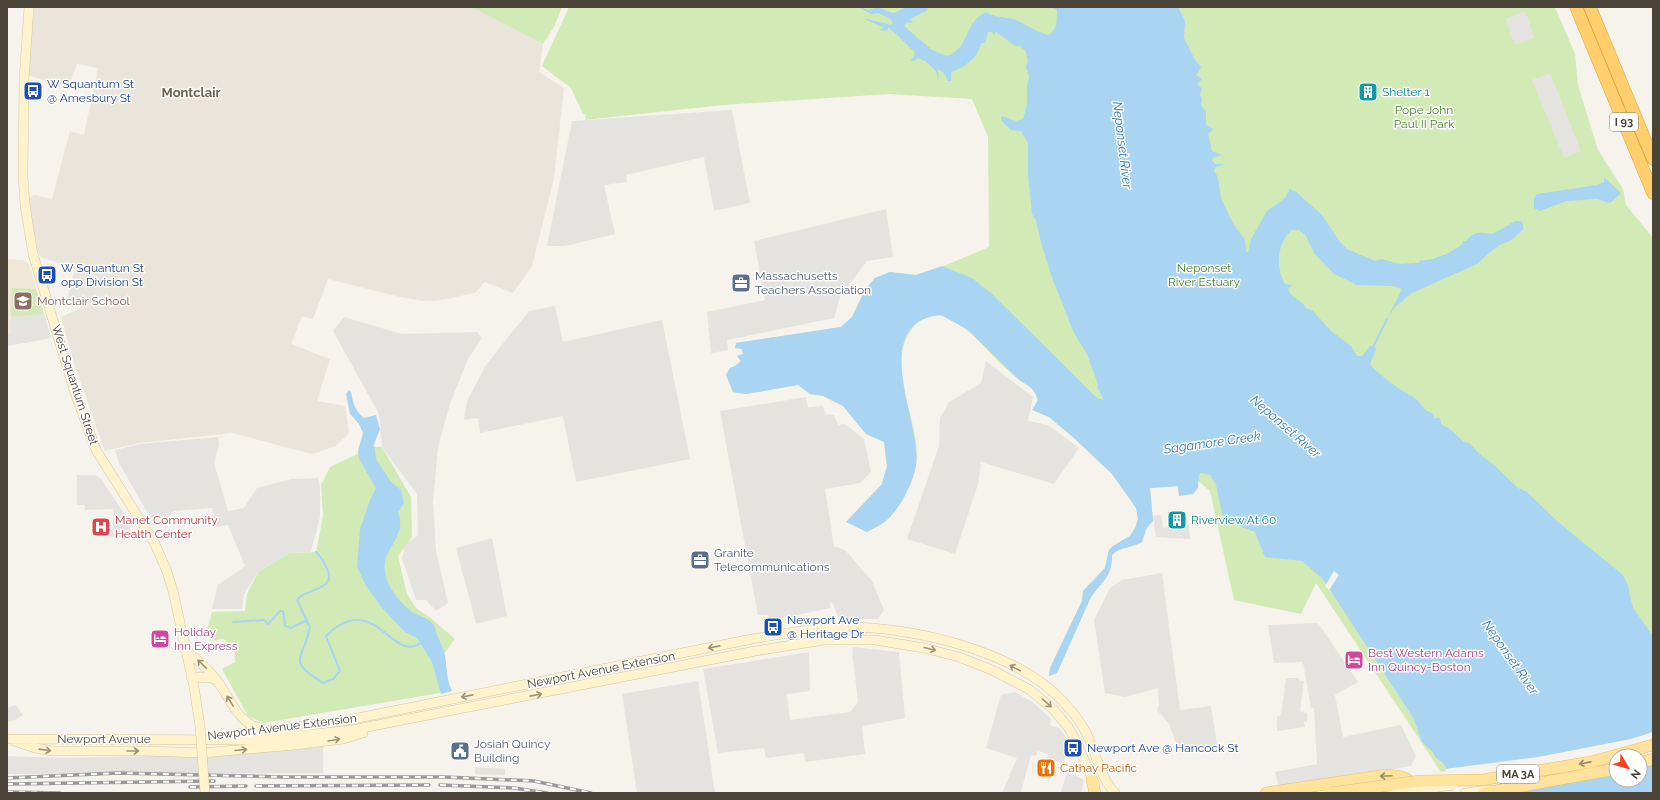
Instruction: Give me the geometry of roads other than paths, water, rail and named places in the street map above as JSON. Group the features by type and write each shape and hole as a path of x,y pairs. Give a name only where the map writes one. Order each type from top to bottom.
{"highway":[{"name":"I 93","path":"1588,11 1653,159"},
{"name":"I 93","path":"1588,11 1604,48 1653,177"},
{"name":"I 93","path":"1604,48 1653,143"},
{"name":"I 93","path":"1604,48 1653,193"}],"main road":[{"name":"West Squantum Street","path":"29,7 24,80 23,176 25,205 33,254 83,419 96,450 160,554 173,591 192,677 200,726 205,793"},
{"name":"Newport Avenue Extension","path":"200,738 343,721 758,638 822,628 876,628 938,638 962,645 1006,663 1040,682 1062,701 1084,730 1104,777 1115,793"},
{"name":"Newport Avenue Extension","path":"200,738 258,740 352,730 395,723 754,651 824,640 875,640 914,646 954,656 992,670 1025,686 1049,705 1068,727 1077,743 1099,793"},
{"path":"185,649 217,681 245,722 255,728 269,730"},
{"path":"192,677 212,678 217,681"},
{"path":"7,739 44,750 202,753 295,745 343,739 395,723"},
{"name":"Newport Avenue","path":"7,739 200,738"},
{"name":"MA 3A","path":"1330,793 1420,780 1482,780 1604,759 1653,745"},
{"name":"MA 3A","path":"1484,793 1608,771"},
{"path":"1266,793 1387,775 1400,776 1408,779 1416,793"},
{"path":"1092,780 1095,793"},
{"path":"1395,793 1482,780"},
{"path":"1465,793 1506,788"}],"water":[{"name":"Neponset River Estuary","path":"858,7 869,10 879,8 894,13 907,7 930,7 926,11 910,19 913,23 907,22 904,26 932,50 947,56 960,47 974,22 979,16 986,12 996,16 1013,19 1039,32 1049,35 1056,26 1057,21 1057,10 1051,7 1178,7 1185,21 1184,38 1194,58 1201,67 1196,75 1202,79 1197,84 1202,89 1200,95 1202,99 1201,105 1206,111 1206,125 1213,129 1208,134 1212,151 1222,155 1213,158 1212,160 1215,164 1224,164 1216,167 1214,170 1218,178 1221,198 1234,225 1245,240 1246,252 1248,252 1251,239 1267,211 1285,198 1290,189 1295,191 1322,215 1340,242 1347,249 1375,261 1382,259 1400,264 1418,263 1421,260 1445,255 1457,248 1463,241 1466,241 1472,235 1482,233 1493,234 1515,221 1521,221 1523,224 1523,230 1510,241 1501,244 1477,264 1412,293 1395,307 1387,319 1402,289 1393,286 1357,285 1334,274 1314,253 1306,236 1299,230 1292,230 1283,241 1279,256 1280,270 1285,284 1292,285 1288,289 1289,292 1302,302 1306,308 1313,311 1331,331 1351,346 1357,356 1362,356 1370,346 1374,345 1376,349 1370,364 1374,369 1397,387 1415,398 1427,411 1433,414 1434,418 1440,418 1441,424 1451,430 1464,442 1469,443 1518,488 1527,492 1558,522 1623,575 1628,586 1633,608 1653,636 1653,793 1462,793 1443,763 1435,757 1433,752 1422,742 1414,719 1323,579 1302,561 1265,557 1255,532 1229,522 1222,514 1216,485 1210,475 1201,473 1199,475 1198,488 1193,494 1179,496 1178,486 1150,488 1153,521 1146,529 1142,542 1119,550 1112,555 1112,563 1108,575 1090,599 1057,673 1049,676 1050,668 1082,601 1083,591 1105,568 1109,550 1130,536 1138,519 1136,508 1112,474 1074,438 1049,417 1032,410 1038,400 1033,389 1018,379 968,330 941,315 919,322 906,335 902,354 903,377 916,447 916,465 909,487 893,514 878,526 867,532 846,522 882,484 887,466 884,442 866,434 843,406 823,396 810,394 798,385 746,394 733,392 726,375 730,368 741,361 737,356 743,354 742,349 735,348 736,343 841,327 852,317 865,290 875,278 890,272 916,275 942,266 972,278 991,293 1097,398 1104,400 1098,389 1098,384 1087,354 1074,333 1053,280 1036,221 1032,214 1028,174 1028,143 1021,131 1011,130 1001,120 1002,116 1016,121 1023,119 1027,105 1027,86 1029,77 1026,67 1028,61 1025,50 1019,46 1015,46 996,32 994,35 992,32 988,32 985,43 982,43 975,57 963,67 951,72 951,81 948,81 943,72 938,69 939,81 936,71 925,61 919,58 914,61 910,60 914,57 915,52 894,32 888,28 887,31 879,30 884,28 863,18 891,25 893,23 890,19 878,13 871,14"},
{"path":"1604,177 1621,193 1610,203 1597,199 1566,201 1540,211 1534,208 1534,198 1537,194 1597,185 1604,182"},
{"path":"349,390 358,413 364,418 376,415 380,429 374,444 376,459 391,482 401,490 404,503 398,512 400,529 387,556 385,564 386,578 391,589 403,604 412,612 428,620 434,625 445,655 448,678 452,691 441,694 432,662 417,638 405,632 383,609 366,586 357,567 360,529 370,500 376,488 359,459 358,451 363,433 359,424 350,414 346,394"}],"waterway":[{"path":"1374,345 1387,319"},
{"path":"309,625 297,600 306,593 323,586 329,577 324,563 316,552"},
{"name":"Sagamore Creek","path":"233,622 264,620 268,624 280,611 283,611 285,626 291,628 305,621 310,626 308,637 300,658 300,663 304,669 323,683 333,679 340,671 326,636 343,623 357,620 370,623 381,629 400,644 410,647 421,643"}],"railway":[{"path":"7,778 118,773 282,777 445,777 534,781 591,793"},
{"path":"7,784 214,781"},
{"path":"256,786 429,785"},
{"path":"440,785 514,788 547,793"},
{"path":"190,787 246,786"},
{"path":"7,792 60,793"}],"place":[{"name":"W Squantum St @ Amesbury St","path":"33,91"},
{"name":"Shelter 1","path":"1368,92"},
{"name":"W Squantun St opp Division St","path":"47,275"},
{"name":"Massachusetts Teachers Association","path":"741,283"},
{"name":"Montclair School","path":"23,301"},
{"name":"Riverview At 60","path":"1177,520"},
{"name":"Manet Community Health Center","path":"101,527"},
{"name":"Granite Telecommunications","path":"700,560"},
{"name":"Newport Ave @ Heritage Dr","path":"773,627"},
{"name":"Holiday Inn Express","path":"160,639"},
{"name":"Best Western Adams Inn Quincy-Boston","path":"1354,660"},
{"name":"Newport Ave @ Hancock St","path":"1073,748"},
{"name":"Josiah Quincy Building","path":"460,751"},
{"name":"Cathay Pacific","path":"1046,768"}],"district":[{"name":"Montclair","path":"191,92"}],"park label":[{"name":"Pope John Paul II Park","path":"1424,117"}],"water label":[{"name":"Neponset River","path":"1123,145"},
{"name":"Neponset River","path":"1286,426"},
{"name":"Neponset River","path":"1511,657"}]}
